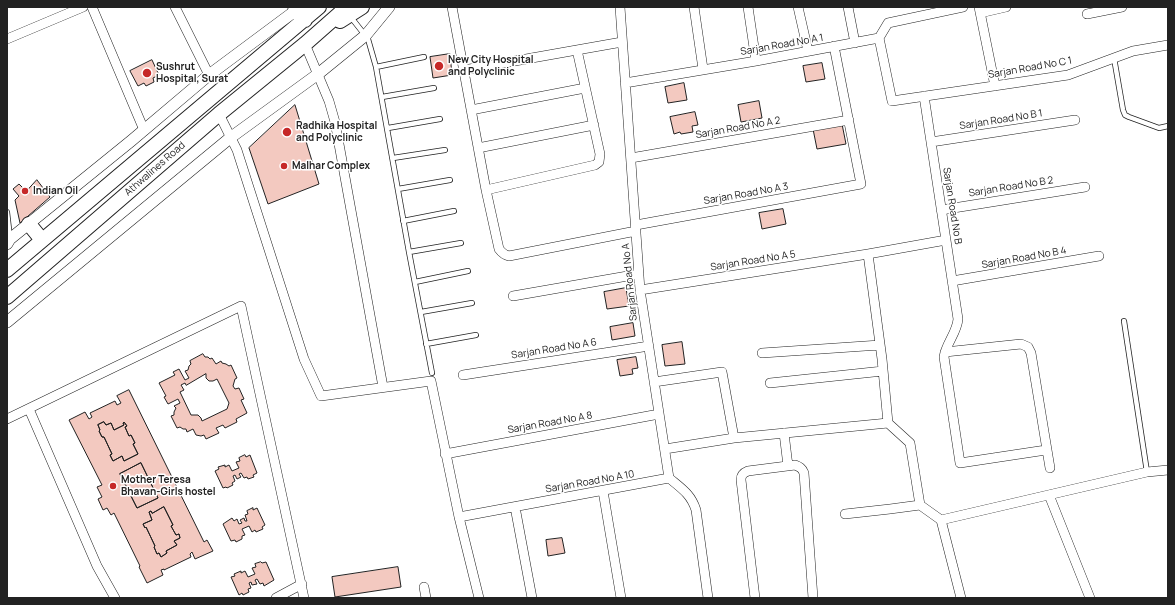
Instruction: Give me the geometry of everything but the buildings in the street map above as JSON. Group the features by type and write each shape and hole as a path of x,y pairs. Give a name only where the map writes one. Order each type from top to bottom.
{"main road":[{"name":"Athwalines Road","path":"7,270 300,13 320,7"},
{"name":"Athwalines Road","path":"7,297 218,114 348,11 362,7"},
{"path":"28,224 42,240"}],"street":[{"path":"7,39 83,7"},
{"path":"92,7 144,130"},
{"path":"175,7 209,75"},
{"path":"7,322 230,138 318,74 366,35 389,7"},
{"path":"452,7 486,190 598,164 600,157 577,50"},
{"name":"Sarjan Road No A","path":"620,7 640,290 669,478"},
{"path":"694,7 703,69"},
{"path":"748,7 756,61"},
{"path":"798,7 808,51"},
{"path":"848,7 855,43"},
{"path":"879,38 888,23 963,7"},
{"path":"995,86 979,10 1006,7"},
{"path":"1087,14 1122,7"},
{"path":"9,241 209,75 300,13"},
{"name":"Sarjan Road No A 1","path":"625,83 879,38"},
{"name":"Sarjan Road No C 1","path":"879,38 892,101 1068,75 1133,51 1168,45"},
{"path":"464,70 622,42"},
{"path":"305,44 329,101 335,122 383,387"},
{"path":"834,46 848,120"},
{"path":"471,110 585,88"},
{"name":"Sarjan Road No B","path":"924,96 958,318 956,329 945,352"},
{"path":"218,114 237,150 304,359 321,396 431,381 445,454 479,598"},
{"name":"Sarjan Road No A 2","path":"631,158 848,120"},
{"name":"Sarjan Road No A 3","path":"486,190 499,249 502,253 509,256 636,228 861,184 848,120"},
{"name":"Sarjan Road No B 1","path":"931,142 1075,120"},
{"path":"478,148 594,125"},
{"name":"Sarjan Road No B 2","path":"941,210 1085,187"},
{"name":"Sarjan Road No A 5","path":"640,290 868,254 946,240"},
{"path":"868,254 884,371 888,423 910,443 920,505"},
{"name":"Sarjan Road No B 4","path":"952,281 1099,256"},
{"path":"513,296 639,274"},
{"path":"7,420 241,306 304,598"},
{"path":"1046,450 960,463 944,363 945,352 1021,344 1028,347 1032,353 1050,468"},
{"path":"762,353 880,345"},
{"name":"Sarjan Road No A 6","path":"463,375 649,346"},
{"path":"770,383 884,371"},
{"path":"654,382 722,372 734,438"},
{"path":"29,409 97,566 115,598"},
{"name":"Sarjan Road No A 8","path":"445,454 659,414"},
{"path":"664,449 734,438 888,423"},
{"path":"784,433 788,466"},
{"path":"755,598 741,476 744,472 748,471 788,466 800,466 804,473 813,598"},
{"path":"941,520 1147,472 1168,470"},
{"path":"669,478 690,496 694,502 708,598"},
{"name":"Sarjan Road No A 10","path":"459,517 669,478"},
{"path":"603,491 621,598"},
{"path":"1049,495 1090,598"},
{"path":"845,514 920,505 941,520 961,598"},
{"path":"515,507 532,598"},
{"path":"276,598 302,584"},
{"path":"424,587 426,598"}],"lane":[{"path":"348,11 366,35 376,67 432,373"},
{"path":"376,67 424,57"},
{"path":"1114,58 1125,115 1159,128 1168,126"},
{"path":"382,97 434,88"},
{"path":"388,128 440,119"},
{"path":"393,158 445,150"},
{"path":"398,189 450,180"},
{"path":"404,221 454,211"},
{"path":"7,212 9,241"},
{"path":"409,252 461,243"},
{"path":"415,282 468,271"},
{"path":"420,312 472,304"},
{"path":"1124,321 1147,472"},
{"path":"426,344 476,335"}],"place":[{"name":"New City Hospital and Polyclinic","path":"439,66"},
{"name":"Sushrut Hospital, Surat","path":"147,73"},
{"name":"Radhika Hospital and Polyclinic","path":"287,132"},
{"name":"Malhar Complex","path":"284,166"},
{"name":"Indian Oil","path":"25,191"},
{"name":"Mother Teresa Bhavan-Girls hostel","path":"113,486"}]}
